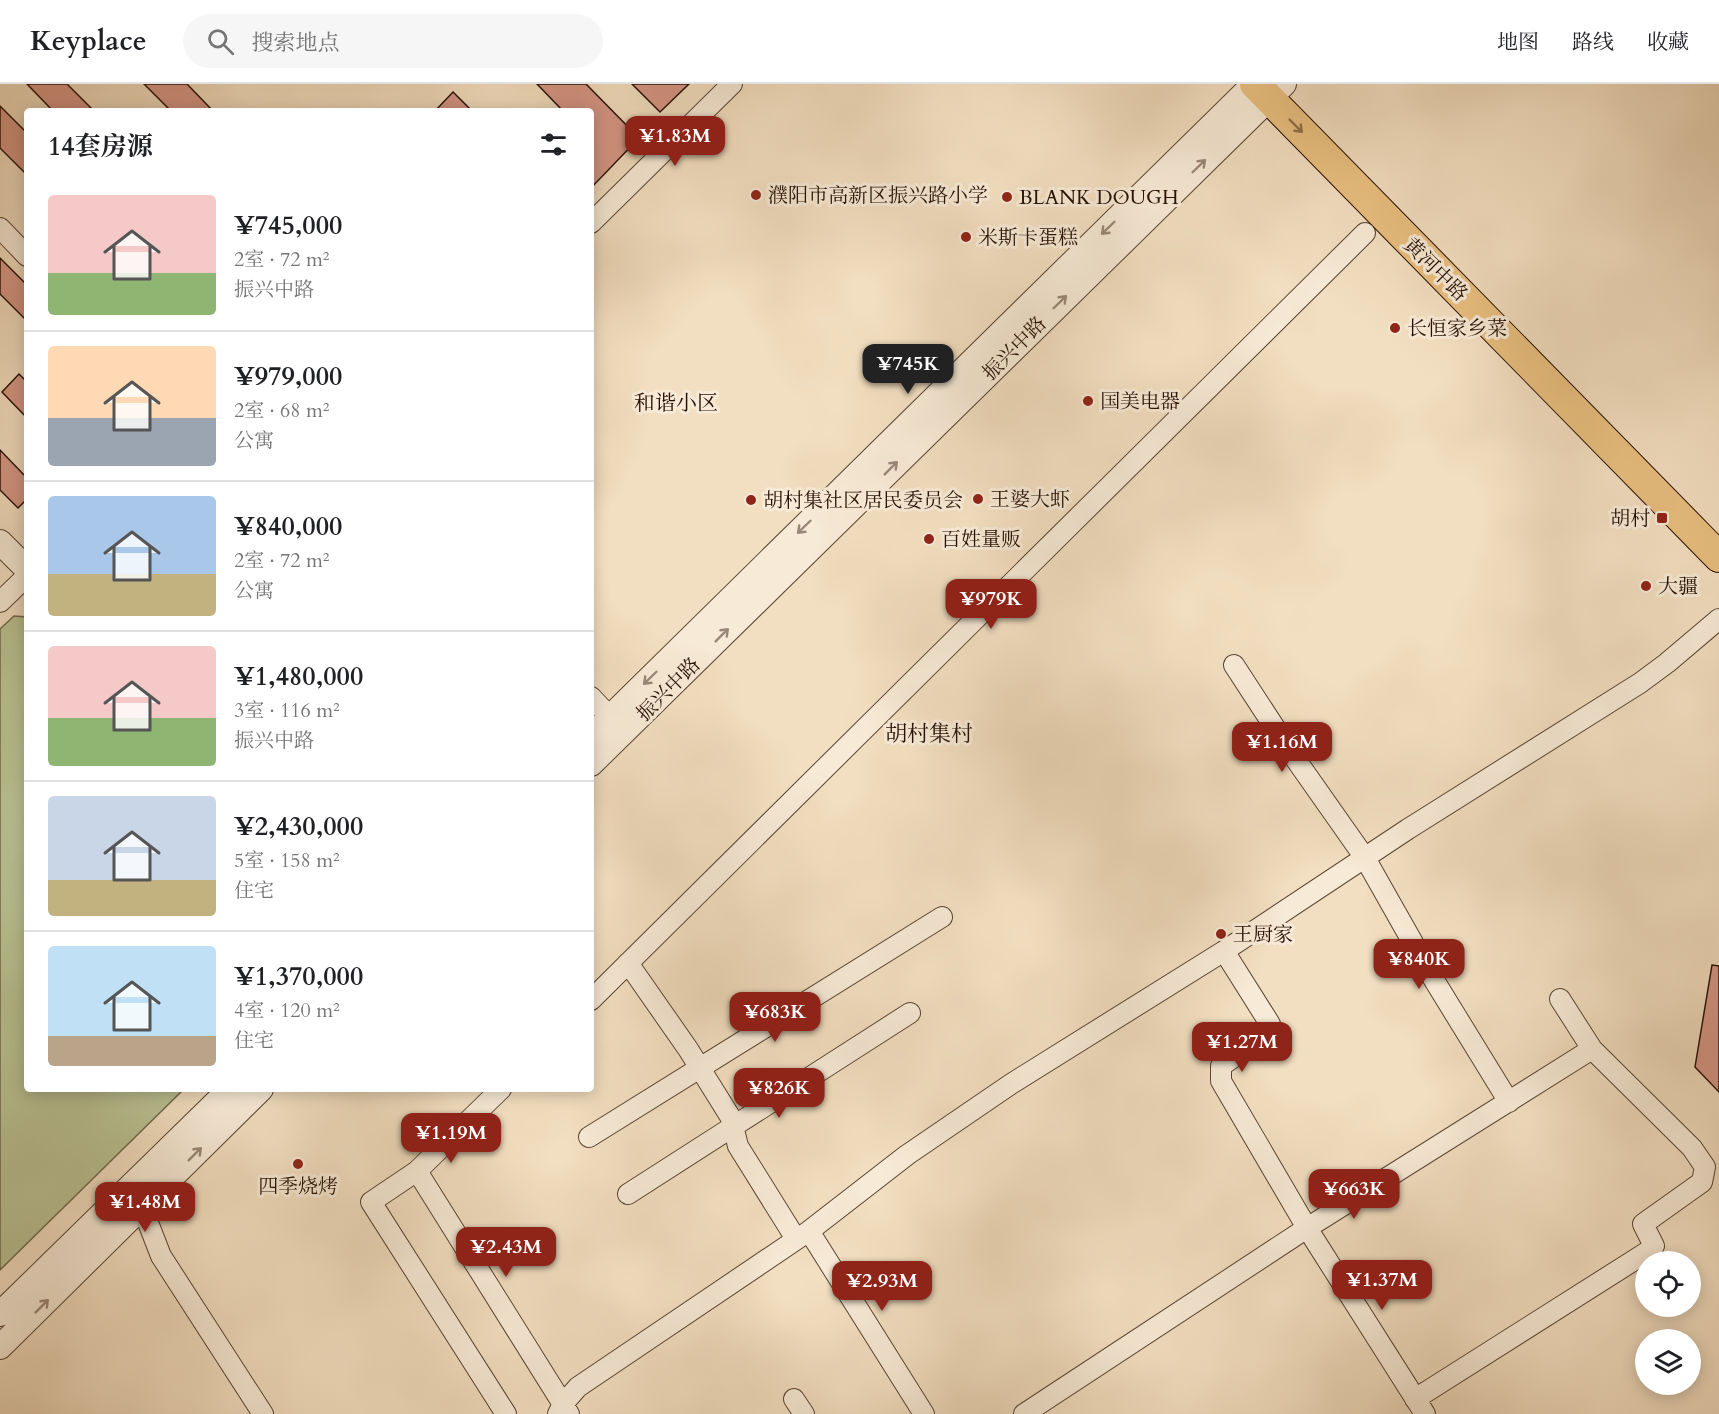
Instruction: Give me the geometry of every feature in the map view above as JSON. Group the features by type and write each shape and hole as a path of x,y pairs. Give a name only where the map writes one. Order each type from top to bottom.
{"main road":[{"name":"黄河中路","path":"1271,87 1719,529"},
{"name":"黄河中路","path":"1271,87 1719,557"}],"street":[{"path":"594,220 732,84"},
{"name":"振兴中路","path":"594,733 1271,87"},
{"name":"振兴中路","path":"594,761 1271,87"},
{"path":"0,228 24,253"},
{"path":"594,997 1365,233"},
{"path":"0,542 24,566"},
{"path":"0,602 24,579"},
{"path":"417,1172 563,1411 578,1387 802,1235 907,1155 1011,1084 1224,951 1408,829 1640,683 1719,619"},
{"path":"1234,665 1294,757 1365,858 1434,980 1509,1102"},
{"path":"594,701 610,717"},
{"path":"589,1137 942,917"},
{"path":"1224,951 1270,1024 1268,1033 1221,1066 1221,1081 1307,1228 1420,1407 1654,1246 1643,1224 1702,1182 1705,1167 1692,1148 1592,1050 1560,999"},
{"path":"628,963 700,1068 731,1118 738,1146 802,1235 924,1414"},
{"path":"628,1194 910,1013"},
{"path":"1024,1414 1307,1228 1592,1050"},
{"path":"0,1314 227,1092"},
{"path":"0,1347 258,1092"},
{"path":"498,1092 417,1172 371,1202 506,1414"},
{"path":"142,1207 161,1256 263,1414"}],"green space":[{"path":"14,616 24,617 24,1092 181,1092 0,1270 0,629"}],"building":[{"path":"27,84 67,84 91,108 50,108"},
{"path":"144,84 187,84 210,108 168,108"},
{"path":"537,84 586,84 639,138 594,185 594,108 560,108"},
{"path":"632,84 689,84 660,112"},
{"path":"453,92 469,108 438,108"},
{"path":"0,106 24,130 24,172 0,148"},
{"path":"0,258 24,282 24,318 0,294"},
{"path":"19,374 24,379 24,415 2,392"},
{"path":"0,450 24,475 24,502 18,508 0,490"},
{"path":"1712,965 1719,966 1719,1092 1695,1067"}],"place":[{"name":"濮阳市高新区振兴路小学","path":"756,195"},
{"name":"BLANK DOUGH","path":"1007,197"},
{"name":"米斯卡蛋糕","path":"966,237"},
{"name":"长恒家乡菜","path":"1395,328"},
{"name":"国美电器","path":"1088,401"},
{"name":"王婆大虾","path":"978,499"},
{"name":"胡村集社区居民委员会","path":"751,500"},
{"name":"胡村","path":"1662,518"},
{"name":"百姓量贩","path":"929,539"},
{"name":"大疆","path":"1646,586"},
{"name":"王厨家","path":"1221,934"},
{"name":"四季烧烤","path":"298,1164"}],"district":[{"name":"和谐小区","path":"676,403"},
{"name":"胡村集村","path":"929,733"}]}
